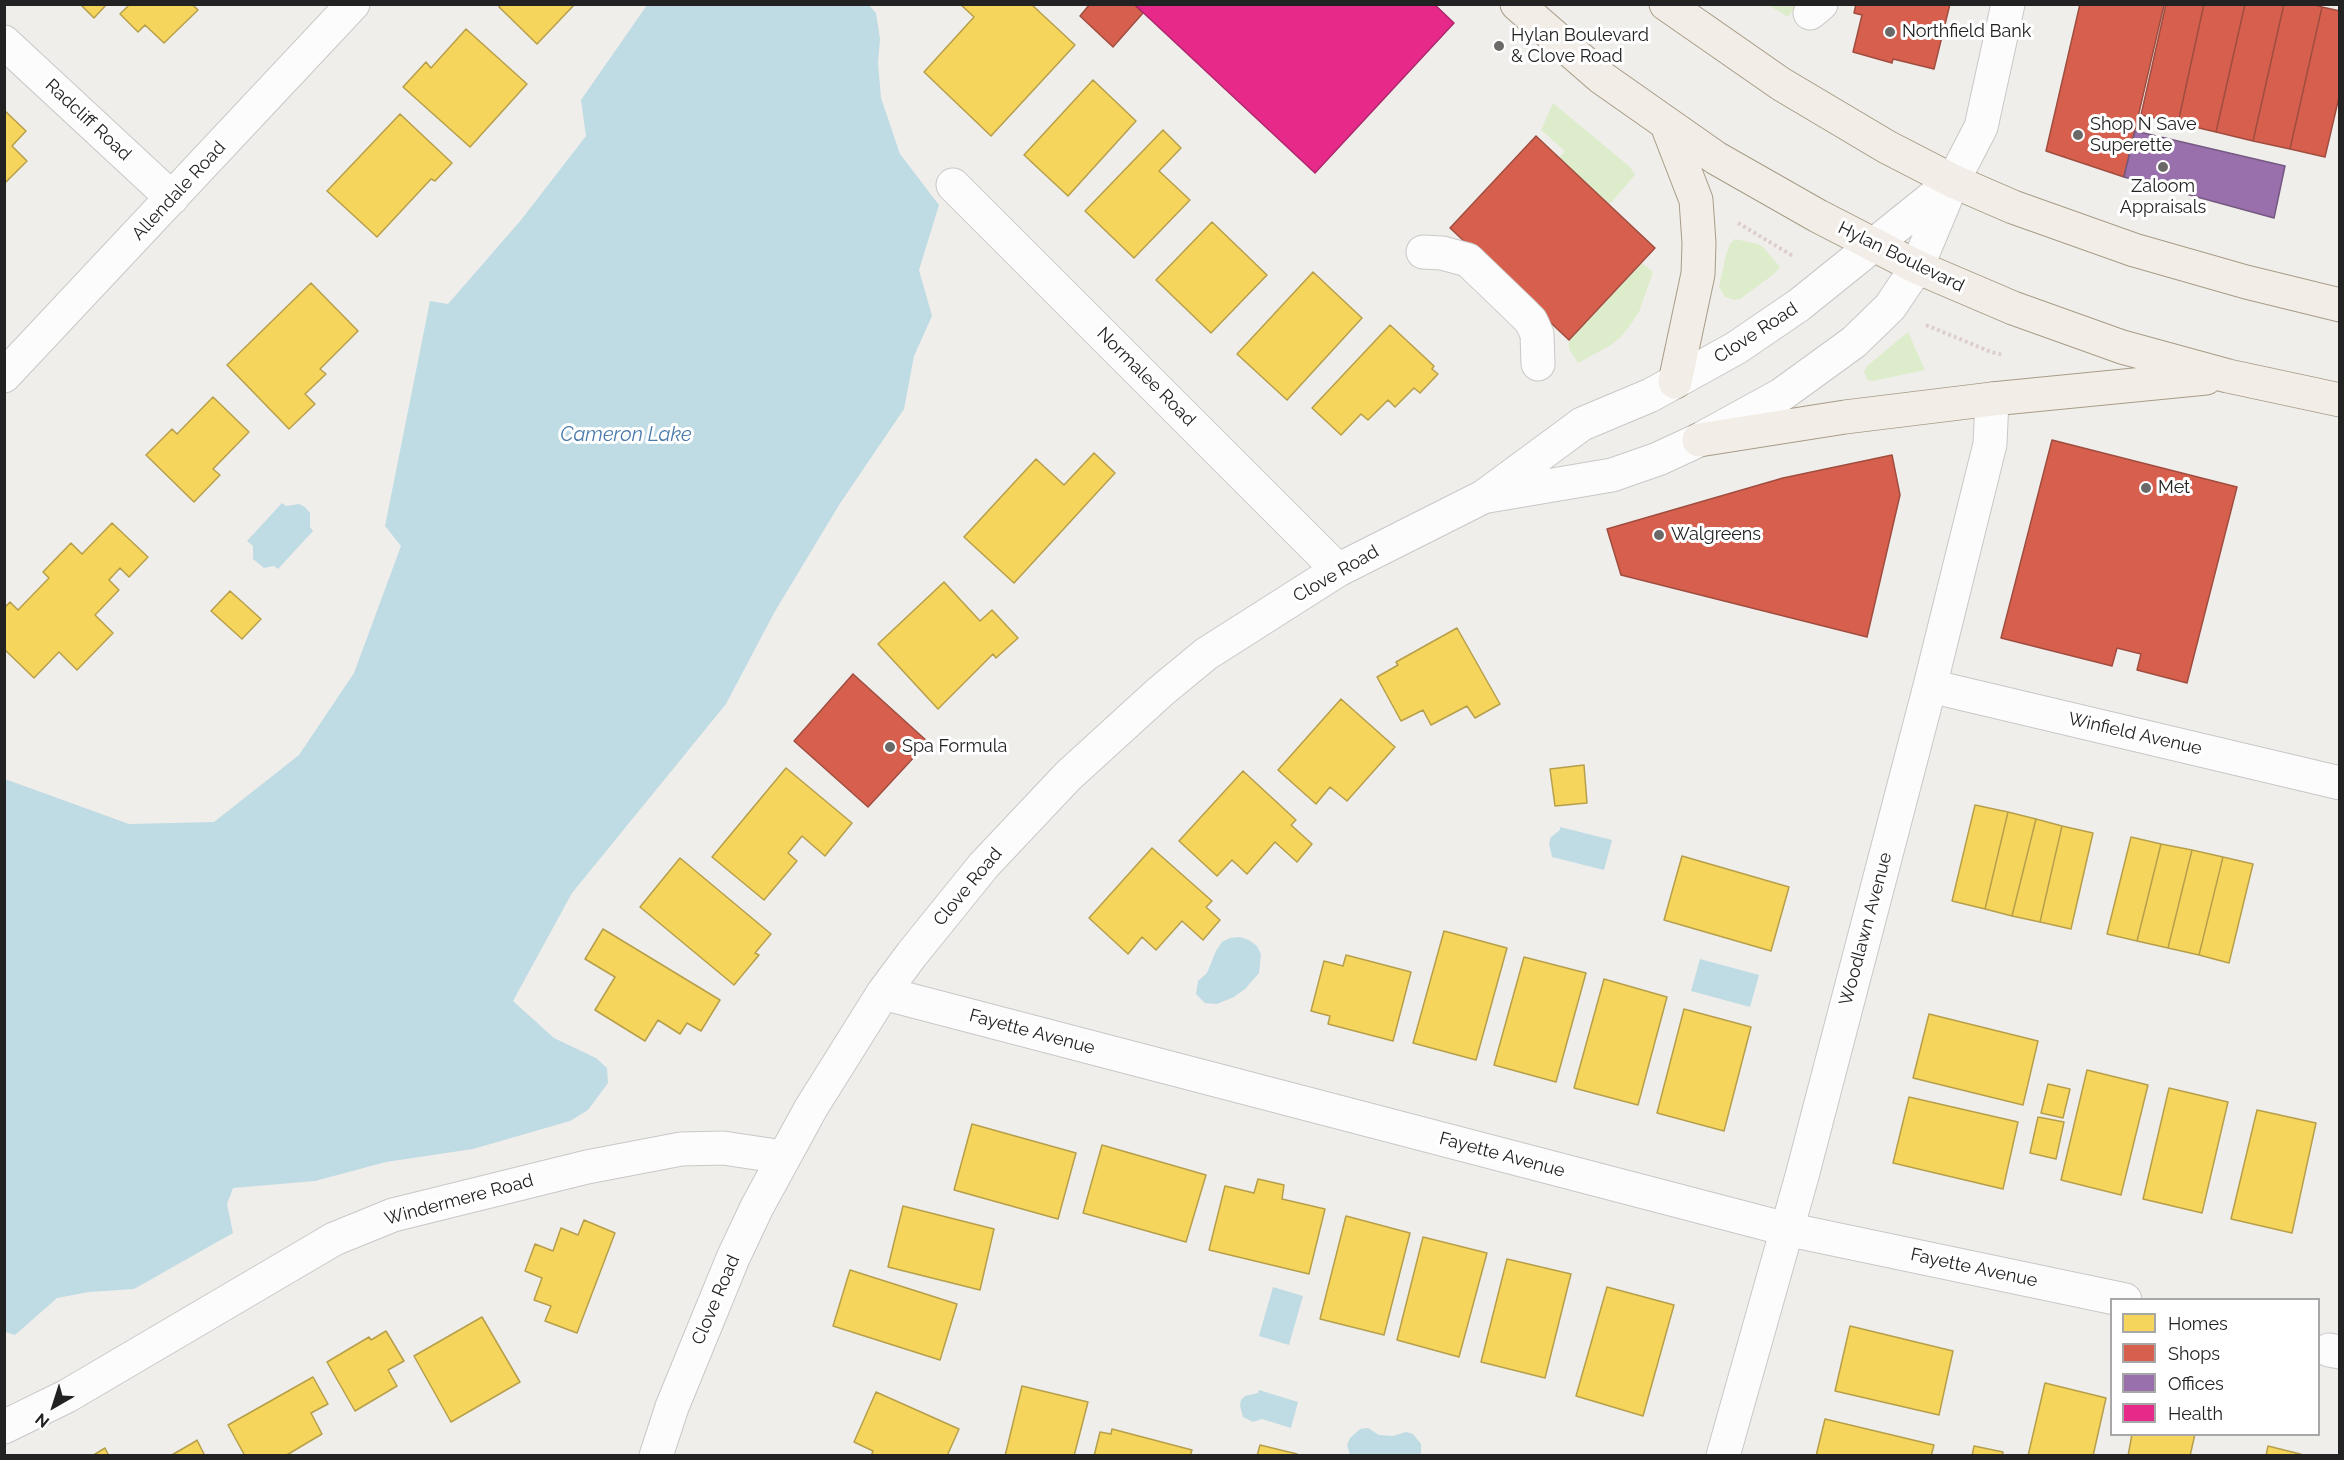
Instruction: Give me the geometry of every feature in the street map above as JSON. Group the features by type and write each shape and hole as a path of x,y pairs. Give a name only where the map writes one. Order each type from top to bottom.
{"main road":[{"name":"Hylan Boulevard","path":"1517,4 1602,78 1716,158 1785,199 1917,267 1962,288 2069,328 2172,362 2340,400"},
{"path":"1666,4 1781,84 1887,147 1953,181 2013,207 2134,250 2246,282 2340,305"},
{"path":"1667,125 1695,200 1699,243 1698,274 1675,382"},
{"path":"1699,440 1845,417 1992,399 2228,376"}],"street":[{"name":"Allendale Road","path":"4,376 353,4"},
{"name":"Clove Road","path":"1483,497 1612,475 1699,440 1781,396 1854,342 1890,307 1917,267 1953,181 1981,127 2008,4"},
{"name":"Radcliff Road","path":"4,42 172,198"},
{"name":"Clove Road","path":"656,1455 672,1407 733,1258 783,1157 811,1108 883,993 984,865 1068,776 1113,733 1206,654 1338,570 1483,497 1582,424 1675,382 1736,348 1834,278 1953,181"},
{"name":"Normalee Road","path":"953,185 1338,570"},
{"path":"1423,252 1442,253 1467,260 1521,311 1531,321 1537,334 1538,364"},
{"name":"Woodlawn Avenue","path":"1723,1455 1786,1229 1930,686 1990,444 1992,399"},
{"name":"Winfield Avenue","path":"1930,686 2340,783"},
{"name":"Fayette Avenue","path":"883,993 1786,1229 2120,1298"},
{"name":"Windermere Road","path":"4,1427 67,1396 334,1239 393,1215 587,1167 681,1149 723,1148 783,1157"}],"path":[{"path":"1737,222 1801,262"},
{"path":"1925,325 1991,352 2012,357"}],"green space":[{"path":"1768,5 1795,5 1795,7 1788,17"},
{"path":"1553,103 1630,167 1635,175 1609,205 1559,158 1565,151 1541,130"},
{"path":"1735,239 1763,247 1780,267 1740,299 1735,300 1725,297 1719,287 1726,255 1730,244"},
{"path":"1642,263 1653,272 1639,312 1621,337 1578,363 1569,349 1569,340"},
{"path":"1908,332 1925,370 1873,381 1867,380 1864,372 1867,366"}],"water":[{"name":"Cameron Lake","path":"647,5 869,5 876,13 880,39 878,63 881,98 900,154 939,205 919,270 932,316 914,356 904,409 839,505 774,613 726,704 572,893 513,1001 554,1038 596,1058 607,1068 608,1083 588,1110 570,1121 473,1149 386,1162 315,1181 233,1188 227,1204 233,1233 134,1289 89,1292 57,1298 15,1335 5,1332 5,779 129,824 214,822 299,755 354,673 401,546 385,526 430,301 448,304 521,220 586,136 581,100"},
{"path":"282,503 286,506 299,504 305,507 310,513 310,527 313,531 278,569 274,566 264,568 253,559 253,546 247,541"},
{"path":"1560,827 1612,840 1604,870 1552,857 1549,843"},
{"path":"1240,937 1257,946 1261,954 1259,973 1245,989 1234,997 1217,1004 1205,1003 1196,994 1198,981 1207,973 1222,942"},
{"path":"1700,959 1759,975 1750,1007 1691,991"},
{"path":"1273,1287 1303,1296 1289,1345 1259,1336"},
{"path":"1259,1390 1298,1402 1291,1428 1262,1419 1253,1422 1243,1417 1241,1400 1245,1396 1258,1393"},
{"path":"1368,1428 1379,1435 1393,1436 1406,1432 1413,1434 1421,1444 1421,1455 1350,1455 1347,1445 1350,1438 1360,1429"}],"building: Homes":[{"path":"80,4 107,4 94,18"},
{"path":"126,4 192,4 198,10 164,43 145,25 138,32 120,14 128,6"},
{"path":"501,4 575,4 537,44 499,7"},
{"path":"960,4 1031,4 1075,45 991,136 924,72 974,17"},
{"path":"466,29 527,84 470,147 403,87 426,62 431,68"},
{"path":"1093,80 1136,121 1068,196 1024,155"},
{"path":"4,110 26,131 12,146 27,161 4,184"},
{"path":"400,114 452,163 435,181 431,179 377,237 327,191"},
{"path":"1163,130 1181,148 1159,171 1190,200 1134,258 1085,211"},
{"path":"1212,222 1267,275 1211,333 1156,280"},
{"path":"1313,272 1362,318 1287,400 1237,354"},
{"path":"311,283 358,331 320,369 326,374 305,394 315,404 289,429 227,365"},
{"path":"1390,325 1434,366 1432,369 1438,374 1420,393 1414,388 1395,407 1388,400 1368,420 1361,414 1341,435 1312,408"},
{"path":"213,397 249,432 213,469 220,475 194,502 146,455 172,429 177,434"},
{"path":"1094,453 1115,473 1014,583 964,537 1036,459 1064,485"},
{"path":"112,523 148,557 129,577 120,568 109,580 119,590 95,615 113,633 77,670 59,652 34,678 4,649 4,608 10,602 18,610 49,578 43,572 71,543 82,554"},
{"path":"944,582 980,621 992,610 1018,638 996,658 993,654 938,709 878,644"},
{"path":"230,591 261,619 242,639 211,611"},
{"path":"1457,628 1500,704 1475,718 1467,706 1431,725 1423,710 1401,721 1377,677 1398,665 1396,662"},
{"path":"1341,699 1395,747 1347,801 1330,787 1316,804 1278,770"},
{"path":"1584,765 1587,803 1555,806 1550,769"},
{"path":"786,768 852,823 825,856 802,836 788,853 797,861 764,900 712,857"},
{"path":"1243,771 1296,820 1291,825 1312,844 1297,862 1275,842 1247,874 1232,860 1217,876 1179,841"},
{"path":"1975,805 2008,812 1985,909 1952,901"},
{"path":"2008,812 2036,819 2012,916 1985,909"},
{"path":"2036,819 2062,826 2040,922 2012,916"},
{"path":"2062,826 2093,833 2071,929 2040,922"},
{"path":"2131,837 2161,844 2137,941 2107,934"},
{"path":"2161,844 2192,850 2168,948 2137,941"},
{"path":"1152,848 1212,901 1206,907 1220,920 1203,940 1182,921 1156,950 1142,937 1128,954 1089,918"},
{"path":"2192,850 2223,857 2199,955 2168,948"},
{"path":"1682,856 1789,887 1771,951 1664,920"},
{"path":"2223,857 2253,864 2229,963 2199,955"},
{"path":"680,858 771,934 755,953 759,955 734,985 640,907"},
{"path":"603,929 720,1000 701,1031 687,1023 680,1034 658,1020 645,1041 595,1010 615,977 585,959"},
{"path":"1444,931 1507,948 1476,1060 1413,1043"},
{"path":"1346,955 1411,972 1393,1041 1328,1024 1330,1016 1311,1011 1324,961 1343,966"},
{"path":"1524,957 1586,973 1556,1082 1494,1065"},
{"path":"1604,979 1667,997 1638,1105 1574,1088"},
{"path":"1684,1009 1751,1027 1724,1131 1657,1113"},
{"path":"1929,1014 2038,1041 2023,1105 1913,1078"},
{"path":"2087,1070 2148,1085 2121,1195 2061,1180"},
{"path":"2048,1084 2070,1089 2063,1118 2041,1113"},
{"path":"2169,1088 2228,1102 2202,1213 2143,1199"},
{"path":"1909,1097 2018,1122 2003,1189 1893,1163"},
{"path":"2257,1110 2316,1123 2292,1233 2231,1219"},
{"path":"2038,1117 2064,1122 2056,1159 2030,1153"},
{"path":"972,1124 1076,1153 1058,1219 954,1190"},
{"path":"1102,1145 1206,1175 1186,1242 1083,1213"},
{"path":"1258,1179 1284,1185 1282,1199 1325,1209 1309,1274 1209,1250 1225,1186 1254,1193"},
{"path":"903,1206 994,1229 980,1290 888,1267"},
{"path":"1346,1216 1410,1233 1384,1335 1320,1319"},
{"path":"584,1220 615,1233 577,1333 545,1321 551,1306 534,1300 542,1278 525,1271 535,1244 553,1251 561,1228 578,1235"},
{"path":"1423,1237 1487,1253 1459,1357 1397,1340"},
{"path":"1507,1259 1571,1274 1545,1378 1481,1362"},
{"path":"850,1270 957,1304 940,1360 833,1326"},
{"path":"1607,1287 1674,1305 1643,1416 1576,1396"},
{"path":"482,1317 520,1382 451,1422 414,1356"},
{"path":"1850,1326 1953,1351 1939,1415 1835,1391"},
{"path":"386,1331 404,1361 388,1370 397,1386 355,1411 327,1362 369,1337 371,1340"},
{"path":"313,1377 328,1404 311,1413 322,1434 285,1456 245,1456 228,1425"},
{"path":"2045,1383 2106,1398 2093,1456 2028,1456"},
{"path":"1022,1386 1088,1402 1074,1456 1005,1456"},
{"path":"876,1392 959,1429 947,1456 871,1456 873,1451 854,1442"},
{"path":"1825,1419 1934,1445 1931,1456 1816,1456"},
{"path":"1112,1429 1192,1450 1190,1456 1094,1456 1100,1432 1111,1434"},
{"path":"2132,1436 2195,1436 2190,1456 2128,1456"},
{"path":"196,1441 205,1456 170,1456"},
{"path":"1260,1445 1297,1454 1297,1456 1257,1456"},
{"path":"1974,1446 2003,1452 2002,1456 1972,1456"},
{"path":"2268,1446 2308,1456 2266,1456"},
{"path":"105,1448 109,1456 92,1456"}],"building: Shops":[{"path":"1090,4 1134,4 1143,13 1113,47 1080,16"},
{"path":"1856,4 1950,4 1934,69 1893,59 1892,63 1853,52 1862,15 1854,13"},
{"path":"2080,4 2164,5 2124,177 2046,151"},
{"path":"2166,4 2204,4 2178,123 2141,115"},
{"path":"2204,4 2245,4 2216,132 2178,123"},
{"path":"2245,4 2284,4 2253,141 2216,132"},
{"path":"2284,4 2312,4 2322,7 2290,149 2253,141"},
{"path":"2322,7 2340,11 2340,93 2325,157 2290,149"},
{"path":"1536,136 1655,248 1569,340 1450,228"},
{"path":"2052,440 2237,487 2187,683 2137,670 2141,654 2117,648 2112,666 2001,638"},
{"path":"1892,455 1900,495 1867,637 1621,575 1607,529 1783,478"},
{"path":"853,674 928,742 868,807 794,741"}],"building: Offices":[{"path":"2135,131 2285,166 2274,218 2124,177"}],"building: Health":[{"path":"1134,4 1434,4 1454,23 1315,173"}],"place":[{"name":"Northfield Bank","path":"1890,32"},
{"name":"Hylan Boulevard & Clove Road","path":"1499,46"},
{"name":"Shop N Save Superette","path":"2078,135"},
{"name":"Zaloom Appraisals","path":"2163,167"},
{"name":"Met","path":"2146,488"},
{"name":"Walgreens","path":"1659,535"},
{"name":"Spa Formula","path":"890,747"}]}
